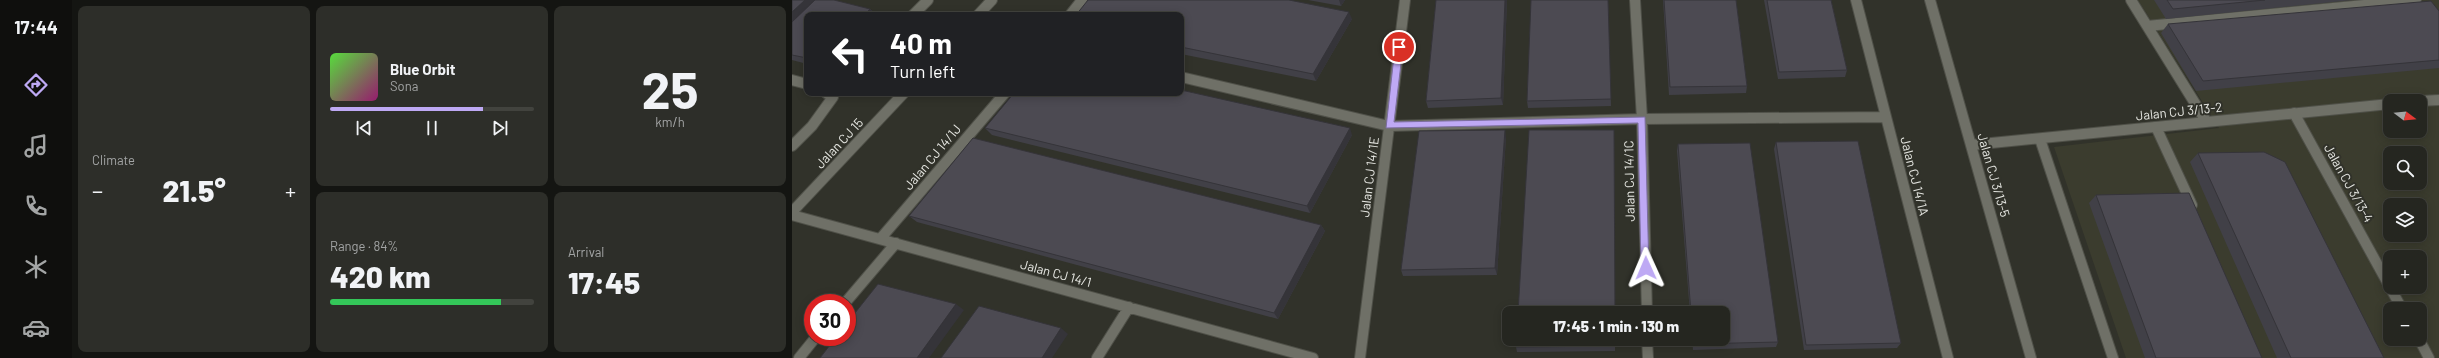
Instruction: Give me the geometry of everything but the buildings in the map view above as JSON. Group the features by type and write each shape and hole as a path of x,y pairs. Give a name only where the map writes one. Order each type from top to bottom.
{"street":[{"path":"916,12 928,0"},
{"path":"981,12 992,0"},
{"path":"1072,12 1082,0"},
{"name":"Jalan CJ 14/1E","path":"1360,358 1405,0"},
{"name":"Jalan CJ 14/1C","path":"1635,0 1642,120 1646,306"},
{"name":"Jalan CJ 14/1A","path":"1856,0 1948,358"},
{"name":"Jalan CJ 3/13-5","path":"1930,0 2031,358"},
{"path":"2131,0 2206,121"},
{"path":"2146,26 2416,0"},
{"path":"1184,78 1389,126 1642,120 1886,117"},
{"path":"792,80 804,83"},
{"path":"792,146 812,126 828,96"},
{"name":"Jalan CJ 15","path":"792,213 901,96"},
{"name":"Jalan CJ 14/1J","path":"881,238 1002,96"},
{"path":"2427,101 2439,100"},
{"name":"Jalan CJ 3/13-2","path":"1971,145 2383,105"},
{"name":"Jalan CJ 3/13-4","path":"2294,113 2398,302"},
{"path":"2156,127 2196,214"},
{"path":"2040,139 2113,358"},
{"name":"Jalan CJ 14/1","path":"792,213 1313,358"},
{"path":"853,294 896,243"},
{"path":"1097,358 1129,307"},
{"path":"799,358 809,346"},
{"path":"1647,346 1648,358"},
{"path":"2423,346 2429,358"}],"shaded area":[{"path":"2138,0 2439,0 2439,358 2126,358 2054,147 2219,128"}],"route":[{"path":"1399,47 1389,126 1642,120 1646,268"}]}
